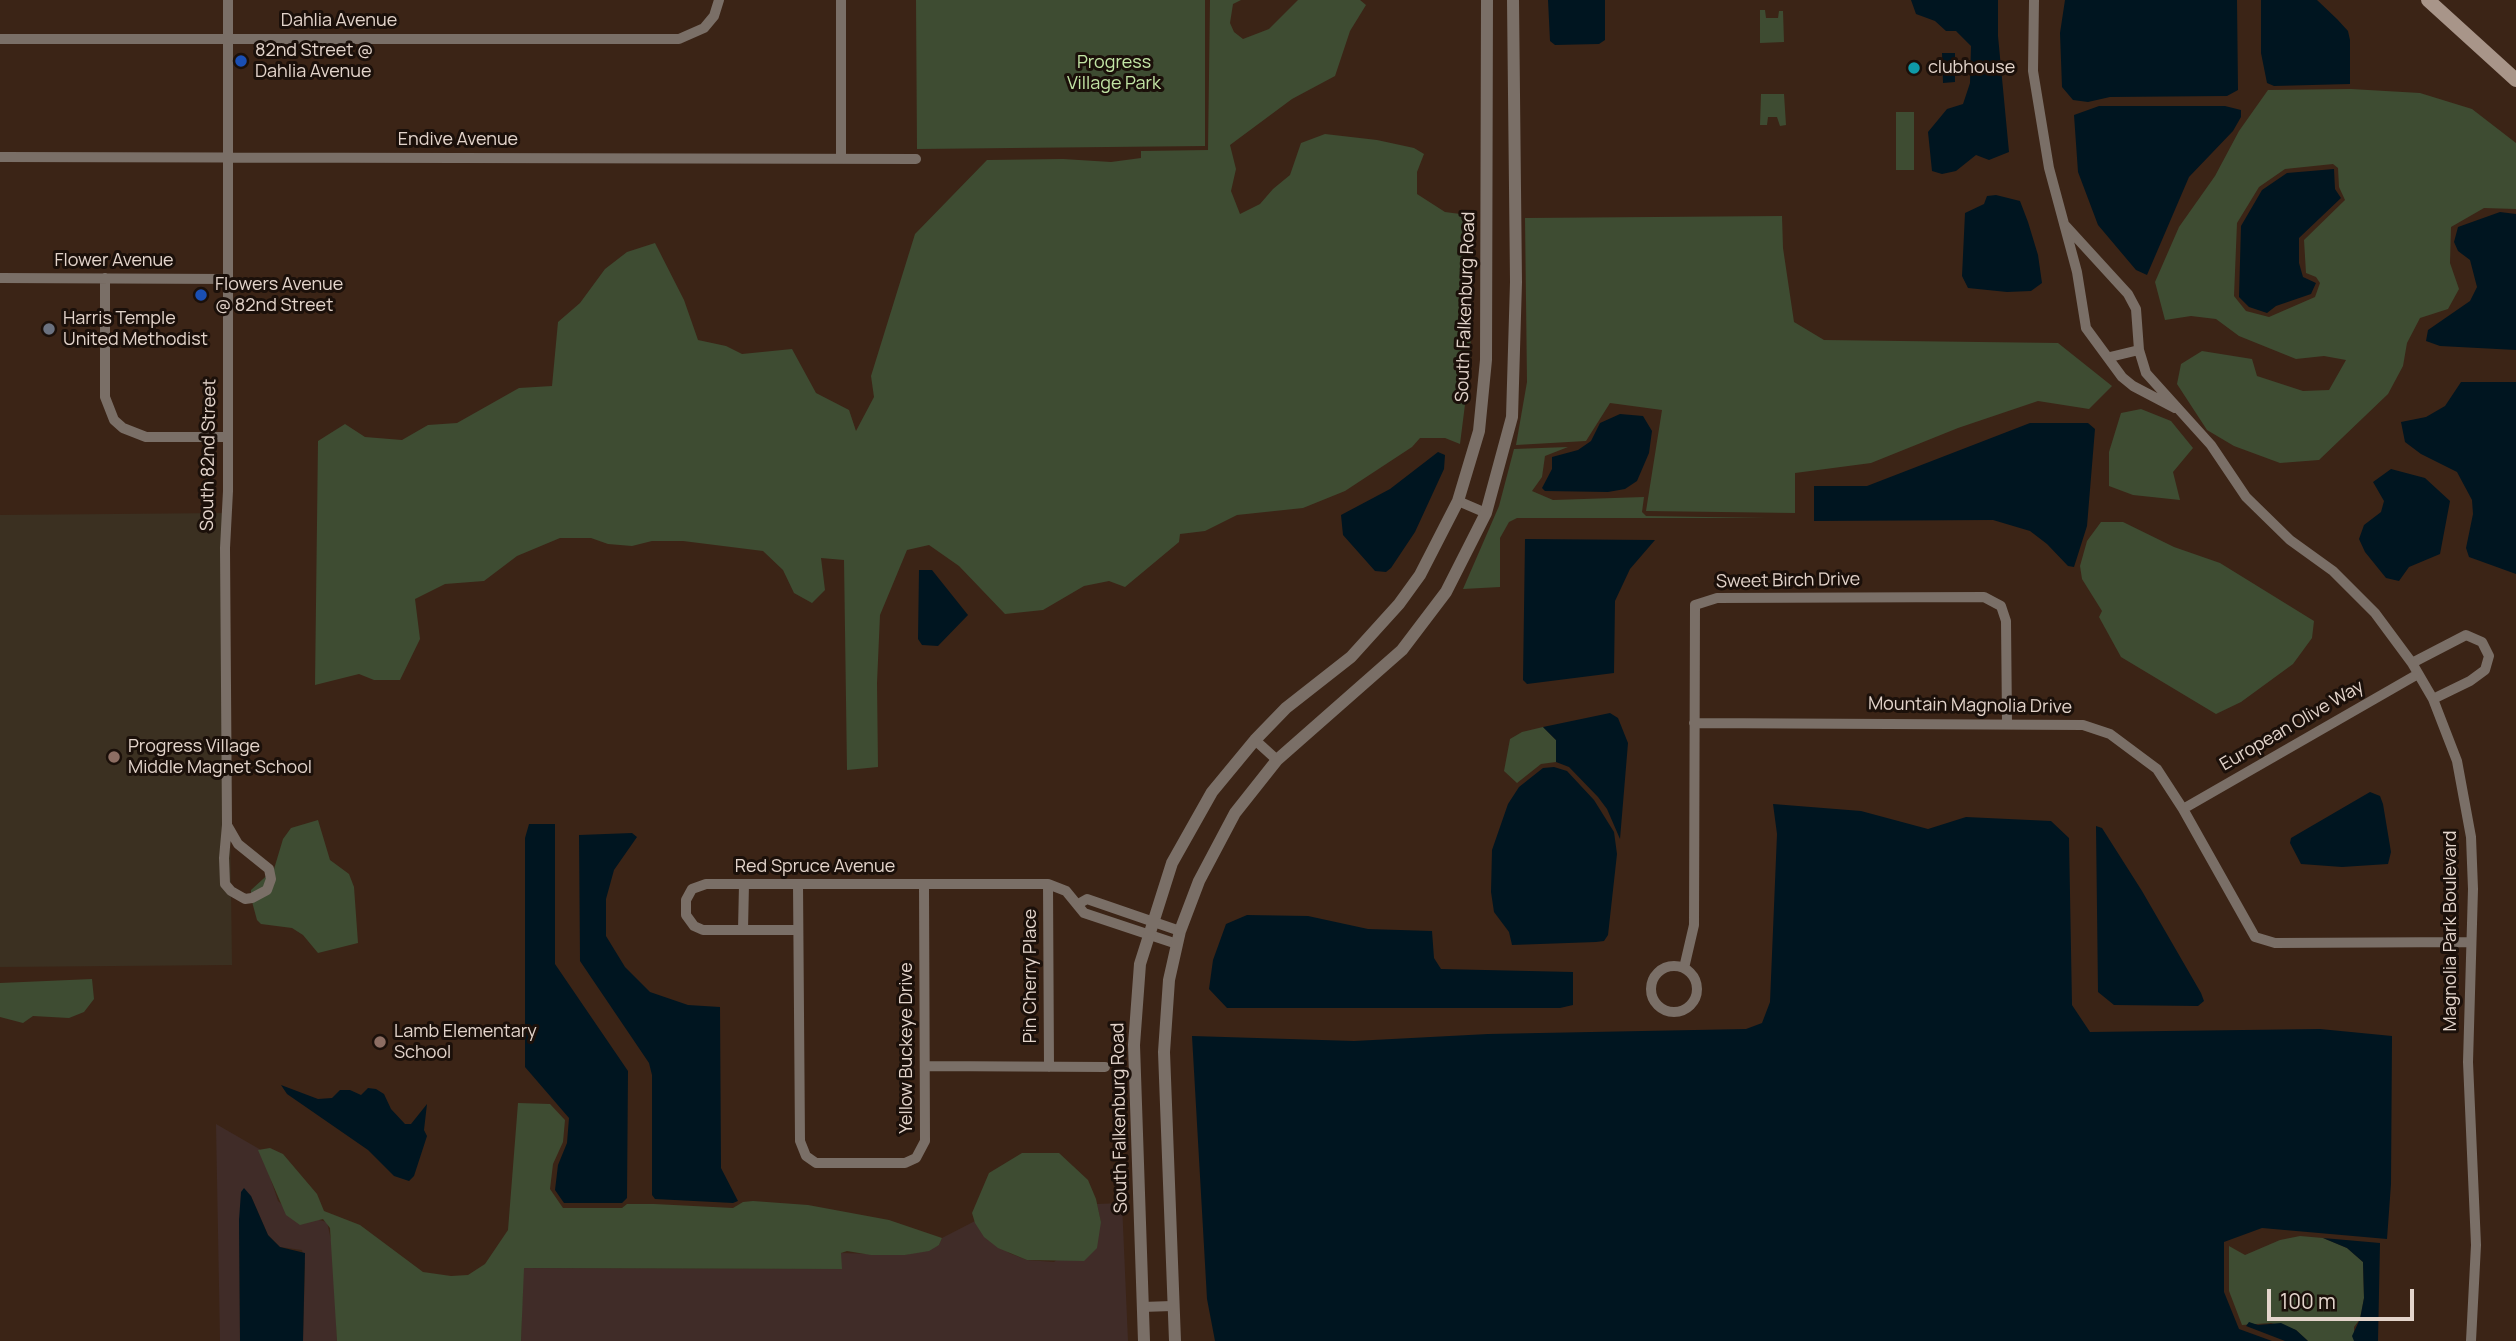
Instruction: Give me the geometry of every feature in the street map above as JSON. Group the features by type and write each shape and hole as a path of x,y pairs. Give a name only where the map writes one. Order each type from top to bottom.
{"main road":[{"path":"2428,0 2516,80"}],"street":[{"name":"South 82nd Street","path":"227,825 238,844 269,869 271,879 267,890 252,898 238,895 225,884 223,858 227,825 225,548 228,437 228,0"},
{"name":"Dahlia Avenue","path":"0,39 679,38 704,28 714,16 719,0"},
{"path":"841,0 841,157"},
{"name":"South Falkenburg Road","path":"1144,1341 1134,1045 1140,964 1172,863 1212,792 1255,740 1286,708 1351,657 1399,604 1432,554 1458,501 1479,431 1486,360 1487,0"},
{"path":"1175,1341 1164,1052 1169,980 1178,937 1199,881 1235,813 1277,760 1402,650 1446,592 1486,513 1512,418 1516,357 1513,0"},
{"name":"Magnolia Park Boulevard","path":"2034,0 2033,71 2049,168 2077,272 2086,328 2110,357 2122,377 2133,386 2184,413"},
{"name":"Endive Avenue","path":"0,157 916,159"},
{"name":"Magnolia Park Boulevard","path":"2064,224 2128,294 2136,309 2140,350 2146,373 2211,445 2246,497 2290,540 2342,579 2375,613 2412,663 2433,699 2457,761 2467,802 2471,836 2468,1062 2476,1245 2471,1341"},
{"name":"Flower Avenue","path":"0,278 228,279"},
{"path":"105,278 105,397 114,420 122,428 146,437 228,437"},
{"path":"2110,357 2140,350"},
{"path":"1458,501 1486,513"},
{"name":"Sweet Birch Drive","path":"1684,968 1693,925 1695,605 1704,600 1984,597 2001,606 2006,621 2007,722"},
{"path":"2412,663 2466,635 2483,642 2489,656 2484,670 2470,681 2433,699"},
{"name":"European Olive Way","path":"2183,809 2418,674"},
{"name":"Mountain Magnolia Drive","path":"1694,723 2007,722 2083,725 2110,734 2157,769 2183,809 2255,937 2274,943 2471,942"},
{"path":"1255,740 1277,760"},
{"name":"Red Spruce Avenue","path":"798,930 703,930 694,926 686,915 686,900 692,889 706,884 1048,884"},
{"path":"743,930 744,884"},
{"name":"Yellow Buckeye Drive","path":"798,884 800,1141 806,1156 816,1163 905,1163 916,1158 925,1141 924,885"},
{"path":"1048,884 1066,891 1080,904 1084,913 1148,934 1178,937"},
{"name":"Pin Cherry Place","path":"1048,884 1049,1067"},
{"path":"1080,904 1087,899 1152,921 1178,937"},
{"path":"1101,919 1105,906"},
{"path":"1663,968 1684,968 1691,973 1697,988 1693,1003 1679,1012 1663,1010 1653,1000 1653,979 1663,968"},
{"path":"925,1066 1105,1067"},
{"path":"1142,1307 1172,1306"}],"shaded area":[{"name":"Progress Village Middle Magnet School","path":"226,513 232,965 0,967 0,515"},
{"path":"216,1124 261,1150 278,1201 303,1224 315,1219 327,1222 334,1253 337,1341 303,1341 305,1264 302,1250 280,1247 268,1235 251,1196 239,1220 240,1341 220,1341"},
{"path":"1122,1203 1128,1341 521,1341 523,1268 841,1269 841,1253 905,1255 939,1245 942,1238 975,1221 1009,1253 1027,1260 1054,1262 1101,1222 1097,1204"}],"green space":[{"name":"Progress Village Park","path":"916,0 1205,0 1205,146 917,149"},
{"path":"1210,0 1241,0 1233,4 1230,23 1234,32 1243,39 1269,29 1298,0 1360,0 1366,5 1350,31 1335,76 1292,99 1230,145 1236,169 1231,191 1240,214 1260,204 1290,175 1301,143 1325,134 1377,140 1414,148 1424,154 1417,172 1417,194 1445,212 1468,215 1471,357 1460,444 1445,438 1420,438 1412,447 1345,491 1303,508 1237,515 1205,531 1180,534 1179,542 1125,587 1109,581 1084,586 1043,610 1005,614 959,566 929,545 907,550 880,615 877,683 878,767 847,770 844,560 821,558 825,590 812,603 794,593 783,570 763,551 683,541 652,541 632,546 608,544 591,538 560,538 517,556 484,581 445,584 415,599 420,639 400,680 374,680 359,674 315,685 318,441 345,424 365,437 402,440 428,425 457,423 519,388 552,386 558,322 580,303 605,269 627,252 655,243 684,300 698,340 726,346 742,354 792,349 816,393 849,410 856,431 874,397 871,376 915,234 987,160 1063,159 1111,162 1141,158 1141,151 1208,150"},
{"path":"1760,10 1765,10 1766,18 1778,18 1779,11 1783,11 1784,42 1760,43"},
{"path":"2351,89 2420,93 2472,109 2516,143 2516,209 2484,208 2451,227 2450,263 2459,289 2448,309 2420,318 2407,343 2403,366 2388,394 2319,460 2280,463 2234,446 2207,430 2177,384 2181,364 2202,351 2252,359 2257,376 2303,391 2329,390 2346,360 2324,356 2296,359 2239,336 2216,319 2191,316 2165,320 2155,282 2179,227 2215,176 2239,131 2268,90","holes":["2333,164 2338,168 2339,187 2345,200 2304,240 2306,273 2316,277 2320,283 2315,297 2269,317 2246,311 2234,296 2237,223 2259,187 2285,169"]},
{"path":"1761,94 1784,94 1786,125 1780,126 1777,117 1768,117 1767,125 1760,125"},
{"path":"1896,112 1914,112 1914,170 1896,170"},
{"path":"1782,216 1783,248 1794,322 1824,340 2058,343 2112,386 2089,409 2038,401 1958,428 1871,463 1795,473 1795,513 1646,511 1662,410 1610,403 1586,441 1516,445 1527,382 1525,218"},
{"path":"2141,409 2171,421 2193,448 2173,472 2180,500 2133,495 2109,486 2109,452 2121,413"},
{"path":"1568,447 1545,456 1542,477 1532,491 1553,500 1644,497 1642,512 1646,516 1768,518 1517,518 1509,522 1500,538 1500,587 1463,589 1499,506 1514,449"},
{"path":"2101,522 2123,522 2174,547 2220,563 2314,621 2312,638 2293,664 2241,702 2216,714 2121,657 2099,617 2102,611 2082,579 2080,566 2087,541"},
{"path":"1543,727 1556,740 1556,762 1541,764 1517,783 1504,771 1510,739 1522,732"},
{"path":"318,820 330,860 349,874 354,887 358,943 318,953 303,935 292,928 261,924 257,920 251,890 274,869 283,839 291,828"},
{"path":"92,979 94,999 84,1012 69,1018 33,1016 23,1023 0,1017 0,983"},
{"path":"518,1103 550,1104 565,1120 563,1142 553,1164 550,1189 563,1208 622,1208 627,1204 654,1204 733,1208 743,1202 753,1201 808,1205 889,1220 942,1238 939,1245 929,1251 905,1255 871,1255 847,1251 841,1253 842,1269 524,1268 521,1341 337,1341 330,1228 323,1219 300,1225 286,1215 258,1150 270,1148 283,1154 317,1194 324,1211 360,1225 423,1272 451,1276 468,1275 485,1264 508,1230"},
{"path":"1022,1153 1059,1153 1088,1180 1101,1222 1097,1248 1084,1261 1027,1260 998,1248 984,1237 975,1223 972,1213 989,1173"},
{"path":"2300,1236 2323,1238 2347,1248 2363,1262 2364,1298 2360,1319 2354,1327 2354,1341 2308,1341 2296,1330 2271,1323 2242,1325 2229,1291 2229,1246 2245,1255 2280,1240"}],"water":[{"path":"1548,0 1605,0 1605,40 1599,44 1555,45 1550,41"},
{"path":"1911,0 1998,0 1998,36 2009,152 1989,160 1976,155 1956,171 1942,174 1932,171 1928,132 1947,109 1963,104 1970,83 1971,46 1956,31 1946,31 1935,21 1916,14"},
{"path":"2065,0 2237,0 2238,90 2227,96 2110,97 2088,102 2073,100 2062,87 2060,33"},
{"path":"2261,0 2317,0 2348,31 2350,84 2274,86 2267,83 2261,53"},
{"path":"1942,53 1955,53 1955,82 1943,83"},
{"path":"2099,106 2225,106 2241,110 2241,117 2233,131 2189,177 2147,275 2136,270 2098,225 2078,172 2074,115"},
{"path":"2334,169 2335,189 2341,198 2299,238 2299,263 2303,277 2316,283 2311,294 2276,306 2267,313 2249,307 2239,297 2241,226 2262,190 2287,173"},
{"path":"1996,195 2020,201 2028,222 2038,255 2042,283 2031,291 2007,292 1968,288 1962,276 1965,213 1984,204 1987,196"},
{"path":"2500,212 2516,214 2516,350 2440,346 2426,341 2428,330 2470,301 2477,287 2470,260 2458,251 2454,242 2458,227"},
{"path":"2461,382 2516,382 2516,574 2469,557 2466,548 2473,514 2472,500 2457,472 2421,454 2405,442 2401,422 2426,417 2445,406"},
{"path":"1620,414 1643,416 1652,431 1649,453 1637,481 1625,489 1608,492 1545,491 1542,488 1552,469 1552,457 1578,450 1591,441 1600,423"},
{"path":"2030,423 2088,423 2095,429 2087,526 2074,567 2068,566 2030,531 1993,520 1814,521 1814,486 1867,486"},
{"path":"1438,452 1445,455 1444,469 1415,532 1391,568 1386,572 1375,571 1343,535 1341,515 1390,489"},
{"path":"2391,469 2425,478 2450,501 2440,554 2409,567 2399,581 2386,578 2365,552 2359,539 2364,525 2381,512 2384,501 2373,482"},
{"path":"1525,539 1655,540 1630,569 1615,601 1614,673 1527,684 1523,680"},
{"path":"919,570 932,570 968,615 938,646 922,645 918,639"},
{"path":"1610,713 1618,718 1628,743 1620,839 1607,809 1598,797 1569,767 1556,762 1556,740 1543,727"},
{"path":"1554,767 1567,771 1594,800 1614,832 1617,854 1608,935 1604,941 1596,942 1512,945 1509,932 1494,912 1491,892 1492,850 1508,804 1519,787 1543,768"},
{"path":"2370,792 2380,796 2383,804 2391,852 2388,864 2342,867 2301,864 2290,843 2291,838"},
{"path":"1773,804 1861,811 1928,829 1966,817 2051,821 2069,838 2072,1005 2090,1032 2320,1029 2392,1036 2391,1184 2387,1239 2262,1228 2224,1242 2224,1292 2239,1329 2272,1341 1215,1341 1207,1299 1192,1036 1354,1041 1488,1034 1746,1029 1762,1023 1770,1002 1777,834"},
{"path":"529,824 555,824 555,964 628,1071 627,1198 622,1203 564,1203 555,1190 558,1165 567,1143 569,1118 525,1067 525,838"},
{"path":"2096,826 2102,828 2142,891 2201,993 2204,1001 2198,1006 2114,1005 2098,992"},
{"path":"632,833 637,837 614,870 606,899 606,936 625,967 650,992 688,1005 720,1007 721,1168 738,1201 733,1203 655,1199 652,1195 652,1075 649,1063 580,961 579,835"},
{"path":"1247,915 1308,916 1368,929 1432,931 1434,958 1441,969 1573,972 1573,1005 1560,1008 1227,1008 1209,989 1213,960 1226,924"},
{"path":"281,1085 318,1099 332,1098 340,1090 350,1090 361,1095 368,1088 376,1089 384,1094 391,1109 405,1124 411,1124 427,1104 424,1130 427,1136 414,1176 409,1181 394,1176 368,1150 287,1094"},
{"path":"244,1188 251,1196 268,1235 280,1247 305,1253 303,1341 240,1341 239,1220 241,1192"},
{"path":"2323,1238 2380,1243 2378,1341 2354,1341 2352,1336 2360,1319 2364,1298 2363,1262 2347,1248"},
{"path":"2249,1322 2258,1325 2281,1323 2296,1330 2308,1341 2285,1341 2246,1326"}],"place":[{"name":"82nd Street @ Dahlia Avenue","path":"241,61"},
{"name":"clubhouse","path":"1914,68"},
{"name":"Flowers Avenue @ 82nd Street","path":"201,295"},
{"name":"Harris Temple United Methodist","path":"49,329"},
{"name":"Progress Village Middle Magnet School","path":"114,757"},
{"name":"Lamb Elementary School","path":"380,1042"}]}
